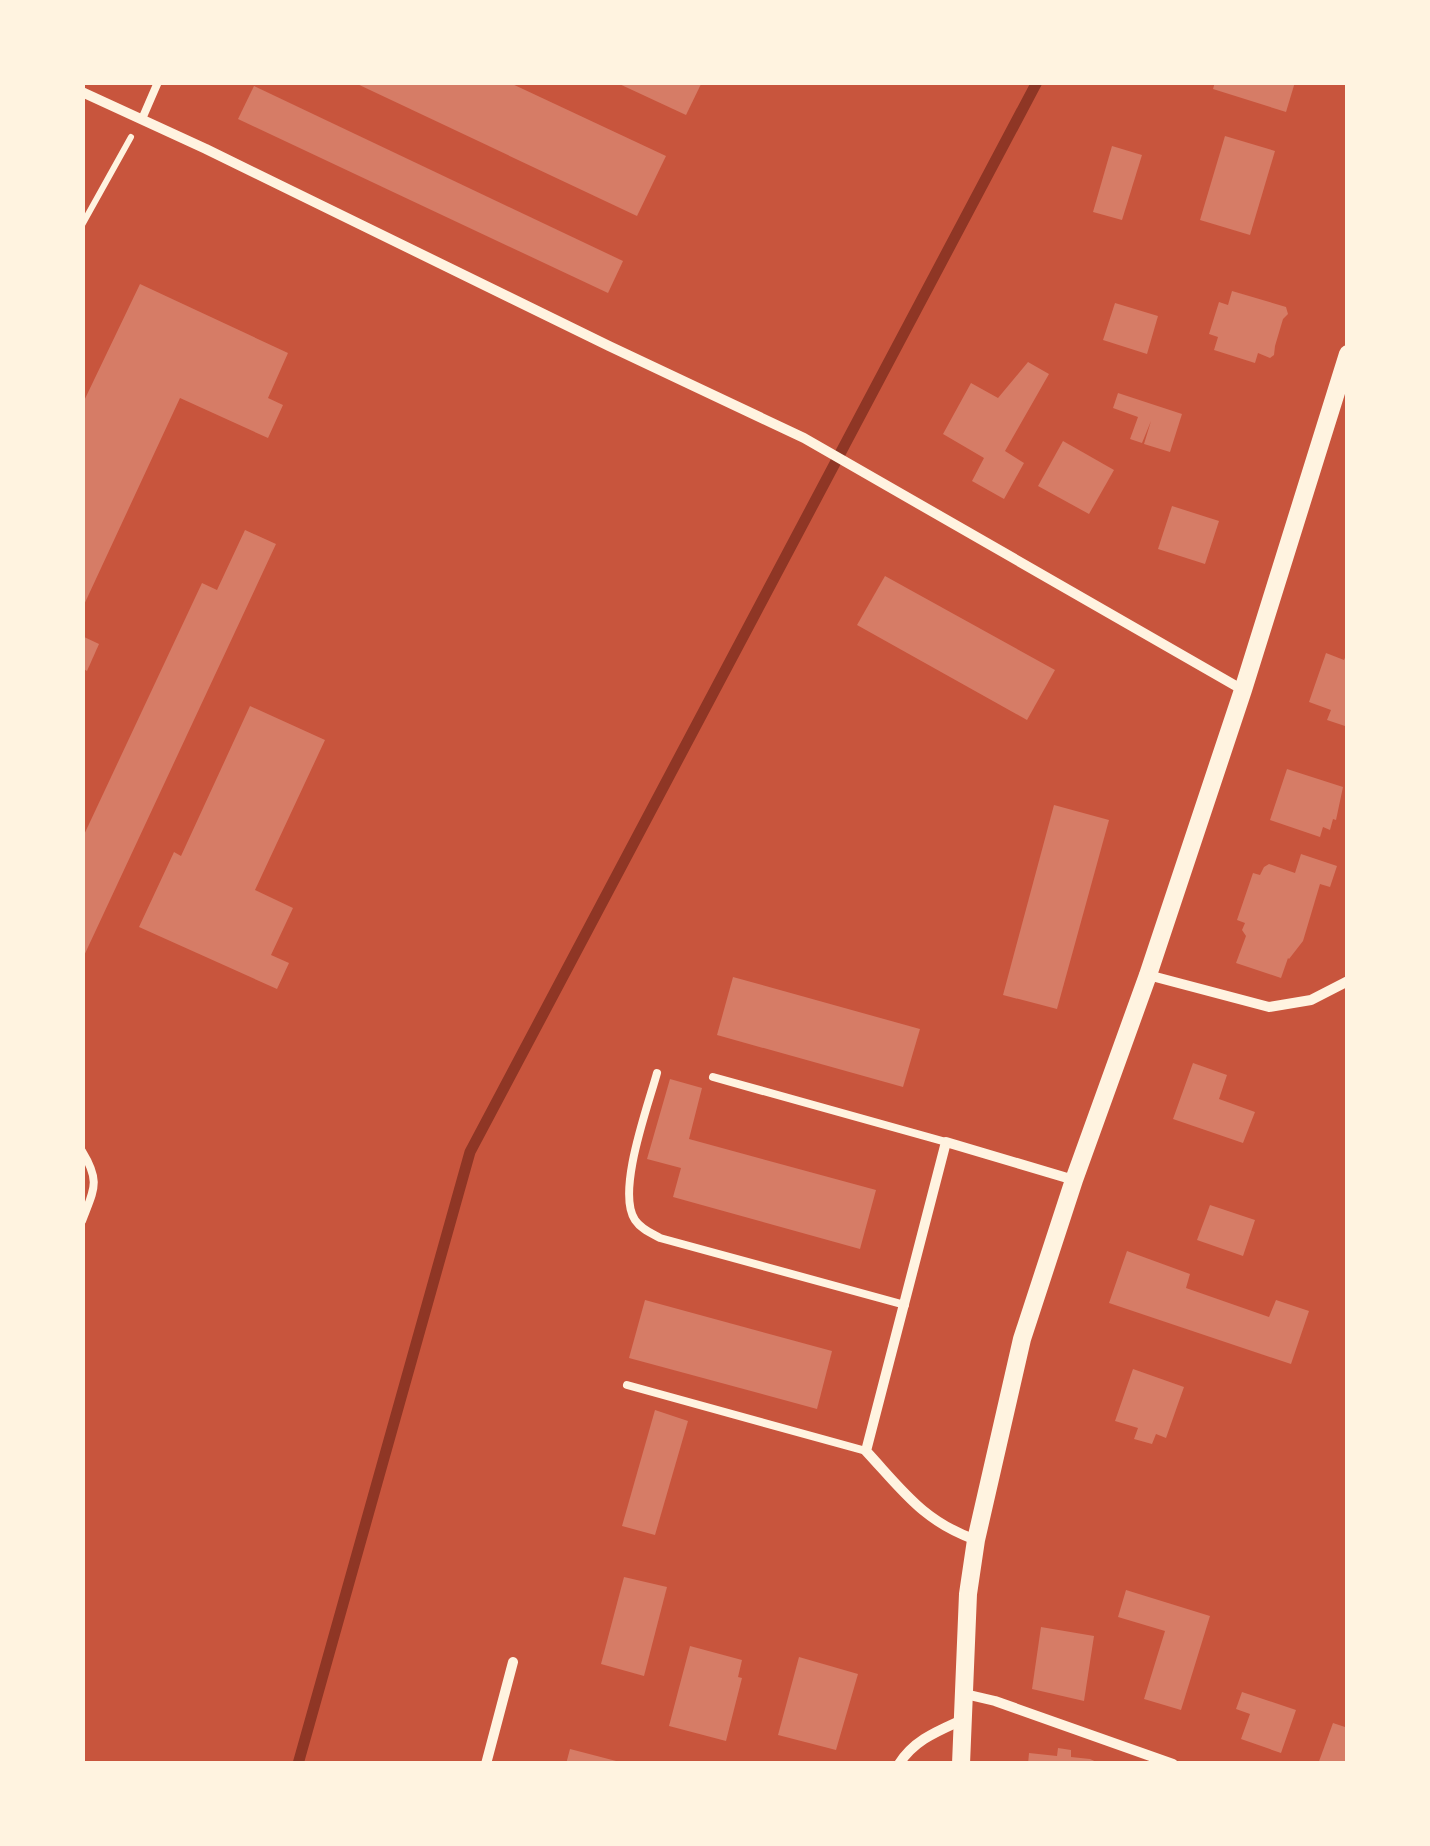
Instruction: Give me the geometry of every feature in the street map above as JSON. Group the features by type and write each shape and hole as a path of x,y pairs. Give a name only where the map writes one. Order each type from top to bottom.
{"street":[{"path":"82,92 804,438 1243,690"},
{"path":"961,1764 968,1594 976,1540 1022,1339 1243,690 1348,354"},
{"path":"1148,975 1269,1007 1311,1000 1348,981"},
{"path":"976,1540 949,1530 924,1513 866,1451 946,1142 1074,1180"},
{"path":"486,1764 513,1662"},
{"path":"965,1694 1174,1764"},
{"path":"899,1764 906,1752 926,1736 963,1719"}],"lane":[{"path":"142,119 158,82"},
{"path":"657,1073 628,1181 627,1200 634,1219 645,1230 660,1238 904,1304"},
{"path":"713,1077 946,1142"},
{"path":"82,1151 96,1184 82,1221"},
{"path":"628,1384 866,1451"}],"path":[{"path":"82,225 142,119"}],"building":[{"path":"353,82 508,82 666,156 637,216"},
{"path":"615,82 702,82 686,115"},
{"path":"1215,82 1295,82 1286,112 1213,89"},
{"path":"254,86 623,261 608,293 238,119"},
{"path":"1225,136 1275,151 1250,235 1200,220"},
{"path":"1112,146 1142,155 1122,220 1093,212"},
{"path":"140,284 288,353 268,398 283,405 268,438 180,398 82,609 82,405"},
{"path":"1232,291 1286,307 1288,314 1270,358 1258,353 1255,363 1214,350 1218,337 1209,334 1219,302 1228,305"},
{"path":"1115,303 1158,316 1147,354 1103,340"},
{"path":"1028,362 1049,374 1005,451 1024,463 1004,499 972,481 984,458 943,434 971,383 998,398"},
{"path":"1118,393 1182,414 1170,452 1144,444 1151,421 1142,443 1130,439 1138,417 1113,408"},
{"path":"1063,441 1114,470 1089,514 1038,486"},
{"path":"1172,506 1219,521 1205,564 1158,549"},
{"path":"245,530 276,544 82,960 82,839 202,583 217,590"},
{"path":"885,576 1055,670 1027,720 857,625"},
{"path":"82,636 99,644 87,671 82,668"},
{"path":"1348,651 1345,726 1327,720 1331,710 1309,702 1326,653 1344,660"},
{"path":"250,706 325,740 255,890 293,908 271,955 289,963 277,989 139,927 174,852 181,856"},
{"path":"1287,769 1343,787 1336,820 1333,819 1330,830 1323,827 1320,837 1270,820"},
{"path":"1054,805 1109,820 1057,1009 1003,995"},
{"path":"1301,854 1337,866 1330,887 1320,884 1303,941 1288,958 1281,978 1236,963 1246,936 1242,930 1245,923 1237,920 1253,873 1260,875 1269,864 1295,873"},
{"path":"733,977 920,1029 903,1087 717,1035"},
{"path":"1193,1063 1227,1075 1219,1099 1255,1112 1243,1143 1173,1119"},
{"path":"670,1079 702,1088 689,1139 876,1190 860,1249 673,1197 681,1168 647,1159"},
{"path":"1210,1205 1255,1220 1243,1256 1197,1240"},
{"path":"1127,1251 1190,1274 1186,1288 1269,1317 1276,1300 1309,1311 1291,1364 1109,1303"},
{"path":"645,1300 832,1351 817,1409 629,1358"},
{"path":"1133,1369 1184,1387 1166,1438 1156,1434 1152,1444 1134,1439 1138,1428 1115,1421"},
{"path":"655,1410 688,1421 655,1535 622,1526"},
{"path":"624,1577 667,1587 644,1676 601,1664"},
{"path":"1126,1590 1210,1616 1181,1710 1144,1699 1165,1631 1118,1617"},
{"path":"1041,1627 1094,1636 1084,1701 1032,1689"},
{"path":"690,1646 742,1660 738,1677 742,1678 726,1741 669,1726"},
{"path":"799,1657 858,1674 836,1750 778,1735"},
{"path":"1242,1692 1296,1710 1281,1753 1241,1739 1250,1714 1236,1709"},
{"path":"1333,1723 1348,1728 1348,1764 1318,1764"},
{"path":"1058,1748 1071,1750 1071,1757 1101,1764 1028,1764 1029,1753 1057,1756"},
{"path":"570,1749 620,1762 620,1764 566,1764"}],"waterway":[{"path":"298,1764 470,1152 1037,82"}]}
